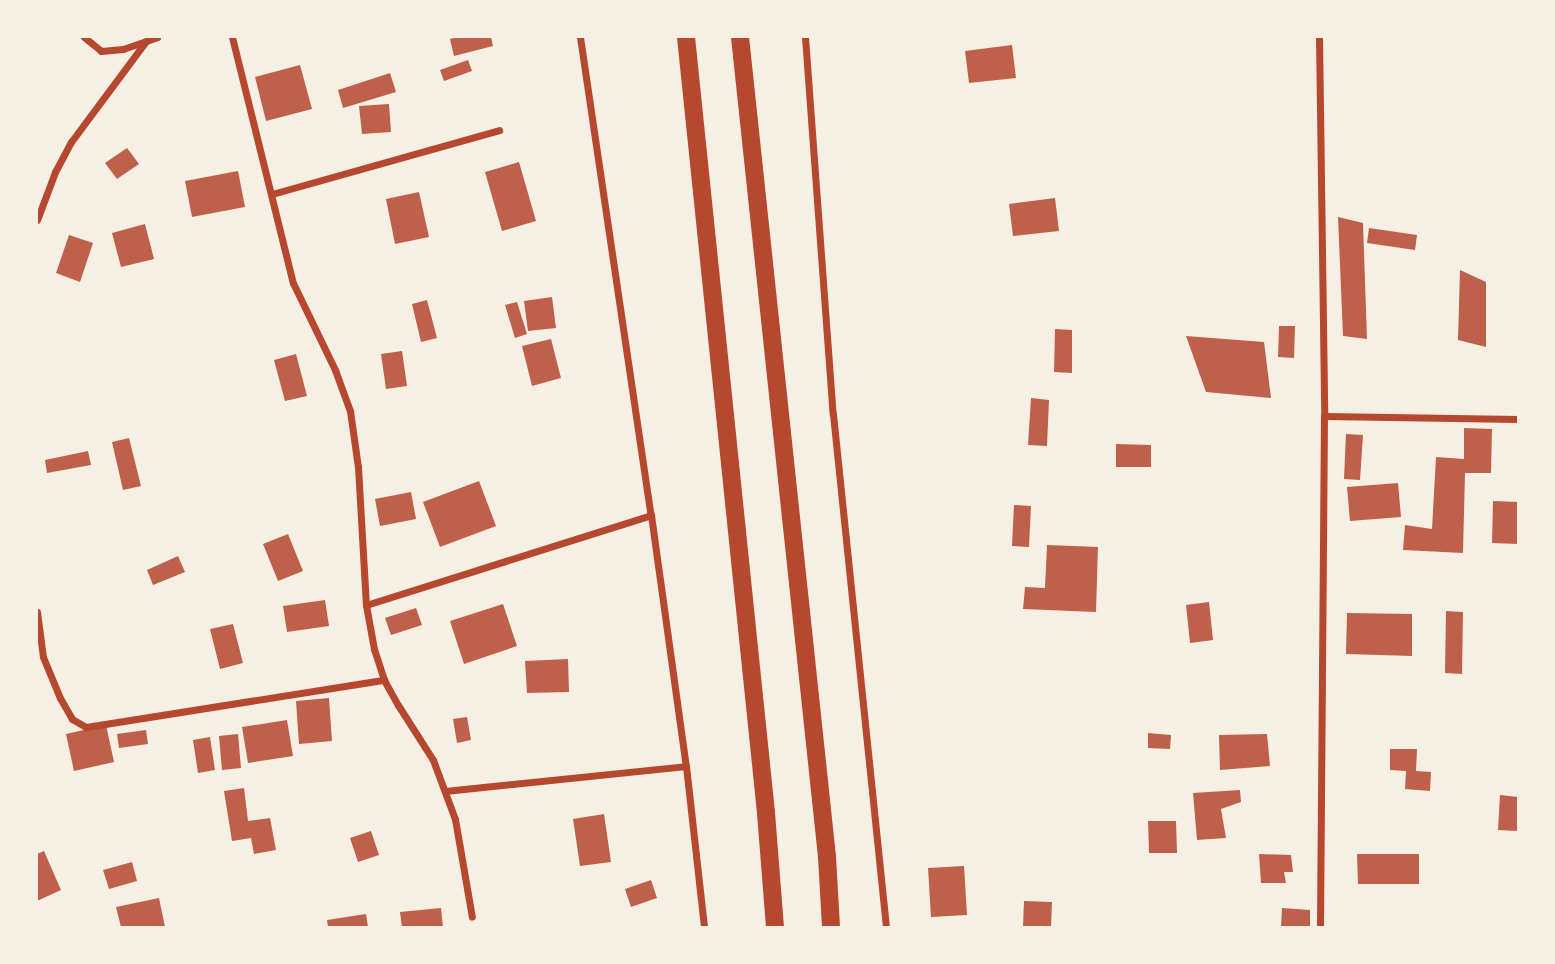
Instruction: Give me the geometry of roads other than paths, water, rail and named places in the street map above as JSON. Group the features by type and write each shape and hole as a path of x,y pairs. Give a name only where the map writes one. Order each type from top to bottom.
{"main road":[{"path":"686,37 766,813 775,927"},
{"path":"740,37 827,857 831,927"}],"street":[{"path":"84,37 101,51 123,49 157,37"},
{"path":"232,37 293,283 335,370 350,411 358,467 366,605 384,680 433,760 455,819 472,917"},
{"path":"580,37 651,514 686,766 704,927"},
{"path":"805,37 833,414 886,927"},
{"path":"1319,37 1324,416 1320,927"},
{"path":"37,220 55,172 71,142 146,41"},
{"path":"272,194 499,130"},
{"path":"1324,416 1518,419"},
{"path":"366,605 651,514"},
{"path":"37,612 40,658 72,719 86,727 384,680"},
{"path":"444,791 686,766"}]}
